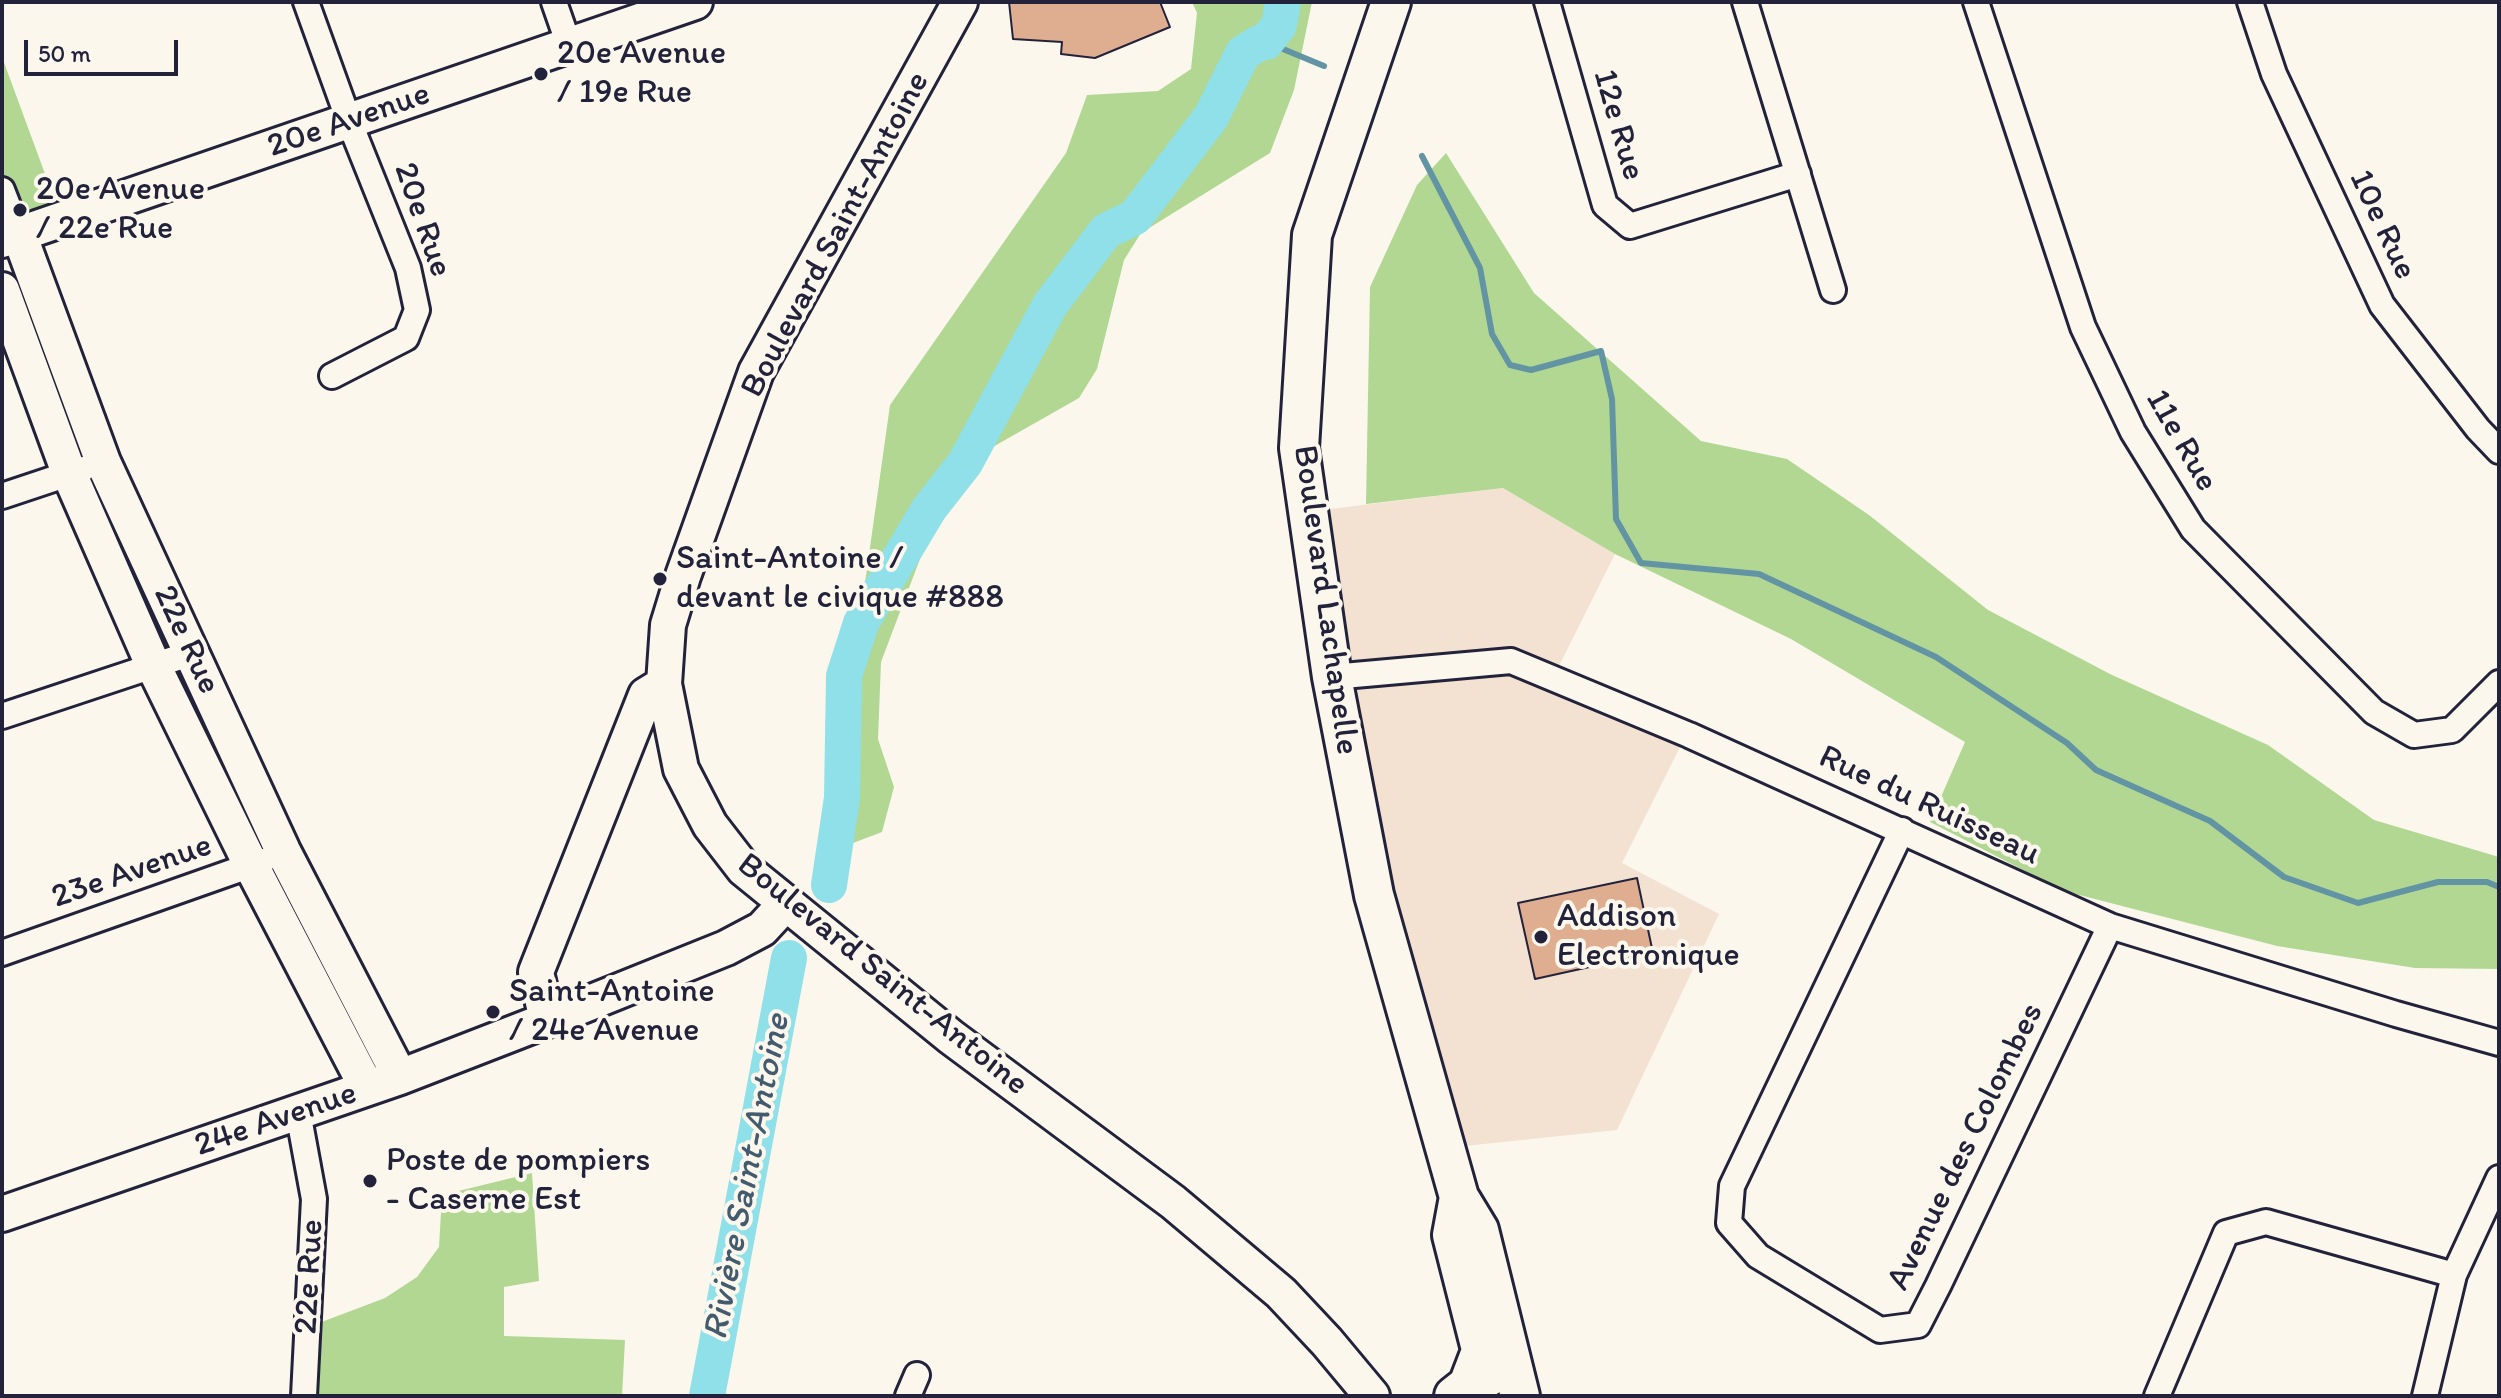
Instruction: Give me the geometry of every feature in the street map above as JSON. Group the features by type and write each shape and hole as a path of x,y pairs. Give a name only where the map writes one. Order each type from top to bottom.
{"main road":[{"name":"Boulevard Lachapelle","path":"1391,2 1312,235 1299,448 1332,677 1374,895 1459,1197 1479,1230 1520,1396"},
{"name":"Boulevard Lachapelle","path":"1459,1197 1452,1235 1492,1396"},
{"path":"1454,1396 1468,1385 1481,1351"}],"street":[{"name":"20e Rue","path":"306,2 349,121 408,268 417,310 406,338 332,376"},
{"path":"554,2 569,45"},
{"name":"20e Avenue","path":"10,237 695,2"},
{"name":"Boulevard Saint-Antoine","path":"960,2 756,372 668,625 664,684 681,769 710,825 744,869 951,1037 1173,1202 1281,1293 1372,1396"},
{"name":"12e Rue","path":"1547,2 1605,205 1630,226 1798,174"},
{"path":"1745,2 1833,290"},
{"name":"11e Rue","path":"1976,2 2083,327 2133,432 2193,529 2374,712 2414,735 2452,730 2499,683"},
{"name":"10e Rue","path":"2250,2 2274,74 2382,305 2478,429 2499,451"},
{"name":"22e Rue","path":"2,190 10,237 103,462 283,851 400,1077"},
{"name":"22e Rue","path":"2,290 69,473 153,665 252,867 367,1088"},
{"path":"2,496 103,462"},
{"path":"2,716 192,653"},
{"name":"Rue du Ruisseau","path":"1332,677 1511,661 1689,735 2110,926 2499,1043"},
{"path":"547,1020 536,972 646,695 664,684"},
{"name":"Avenue des Colombes","path":"1902,830 1732,1186 1729,1223 1758,1256 1880,1330 1918,1325 2110,926"},
{"name":"23e Avenue","path":"2,953 252,867 283,851"},
{"name":"24e Avenue","path":"2,1214 400,1077 547,1020 726,948 762,929 785,904"},
{"name":"22e Rue","path":"298,1112 314,1199 304,1396"},
{"path":"2425,1396 2454,1275 2499,1178"},
{"path":"2157,1396 2226,1233 2266,1222 2454,1275"}],"shaded area":[{"path":"1503,488 1615,554 1553,678 1684,739 1622,863 1719,914 1617,1130 1436,1149 1316,567 1322,510"}],"green space":[{"path":"1192,2 1312,2 1294,90 1270,153 1141,233 1124,260 1097,369 1079,398 954,469 881,662 878,739 894,787 882,832 845,846 847,711 890,405 1066,153 1087,95 1158,91 1191,69 1197,13"},
{"path":"2,57 62,220 19,234 2,190"},
{"path":"1446,153 1534,293 1701,441 1787,459 1869,515 1988,610 2112,675 2268,745 2374,820 2499,857 2499,969 2415,968 2277,946 2064,891 1930,822 1965,742 1791,639 1615,554 1503,488 1366,504 1370,287 1417,185"},
{"path":"532,1173 539,1281 504,1287 504,1336 625,1340 622,1396 318,1396 319,1323 385,1298 417,1277 439,1247 442,1195"}],"building":[{"path":"1009,2 1160,2 1170,27 1095,58 1061,54 1062,42 1013,39"},
{"path":"1637,878 1653,953 1535,979 1518,903"}],"waterway":[{"name":"Rivière Saint-Antoine","path":"829,885 842,798 844,676 861,623 929,509 965,463 1050,305 1106,231 1135,217 1211,117 1243,53 1266,42 1279,25 1283,2"},
{"path":"1266,42 1324,66"},
{"path":"1422,156 1480,268 1492,334 1510,365 1531,370 1601,351 1612,399 1616,519 1641,563 1759,574 1936,657 2067,743 2096,770 2210,821 2284,877 2358,903 2438,882 2487,882 2499,887"},
{"name":"Rivière Saint-Antoine","path":"707,1396 789,958"}],"place":[{"name":"20e Avenue / 19e Rue","path":"541,74"},
{"name":"20e Avenue / 22e Rue","path":"20,210"},
{"name":"Saint-Antoine / devant le civique #888","path":"660,579"},
{"name":"Addison Electronique","path":"1541,937"},
{"name":"Saint-Antoine / 24e Avenue","path":"493,1012"},
{"name":"Poste de pompiers - Caserne Est","path":"370,1181"}]}
